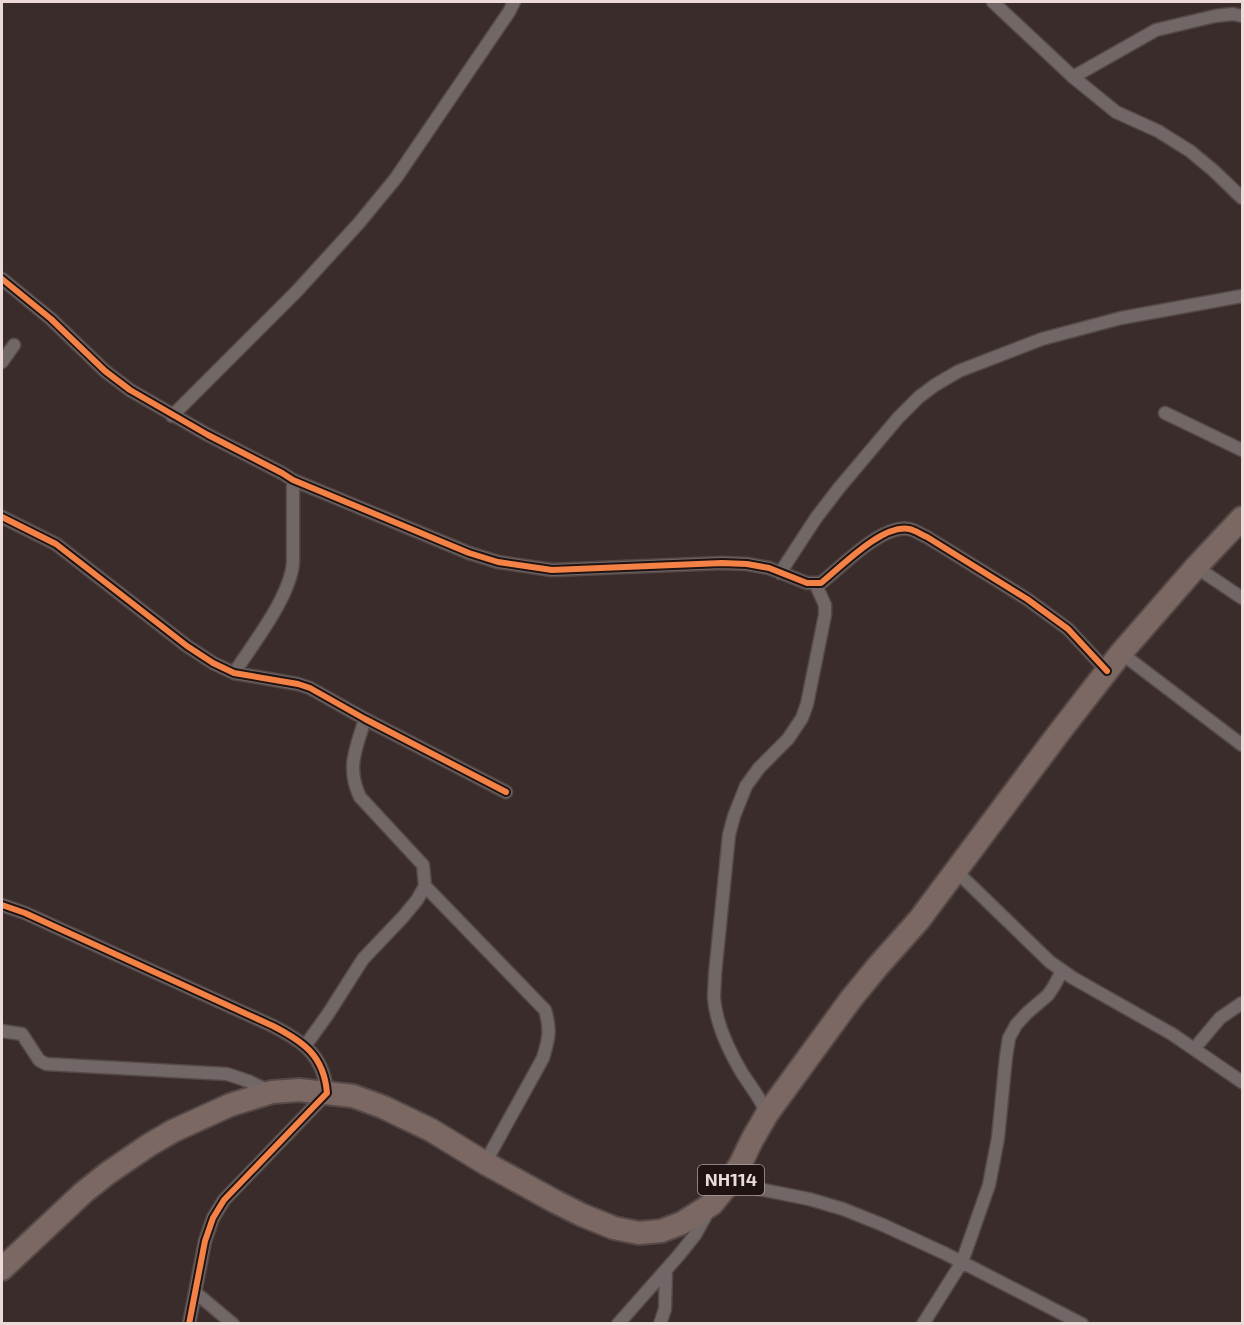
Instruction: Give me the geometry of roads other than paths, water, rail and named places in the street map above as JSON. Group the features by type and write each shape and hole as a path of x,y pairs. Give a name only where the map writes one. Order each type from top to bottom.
{"highway":[{"name":"NH114","path":"2,1269 84,1192 128,1158 173,1131 230,1105 272,1092 299,1090 353,1096 383,1107 431,1130 485,1163 582,1215 614,1228 639,1233 661,1232 682,1223 712,1204 729,1183 767,1114 851,999 919,920 1121,653 1242,518"}],"street":[{"path":"172,416 297,291 359,223 396,178 510,12 514,2"},
{"path":"993,2 1074,77 1116,112 1158,131 1190,151 1242,196"},
{"path":"1074,77 1156,30 1215,16 1233,14 1242,16"},
{"path":"2,279 51,319 105,371 130,390 172,416 282,472 293,480 469,553 498,562 552,570 730,563 758,566 807,583 821,583 869,543 896,530 910,529 927,537 1027,599 1068,629 1107,671"},
{"path":"780,573 839,488 898,418 934,385 959,371 1072,330 1121,318 1242,296"},
{"path":"2,362 14,345"},
{"path":"1165,413 1242,450"},
{"path":"234,673 265,626 292,575 293,480"},
{"path":"2,517 56,544 213,663 234,673 310,688 506,792"},
{"path":"1196,567 1242,598"},
{"path":"767,1114 761,1100 740,1070 724,1036 717,1016 714,997 715,974 729,836 734,816 746,786 759,768 788,740 802,718 807,704 825,615 825,605 815,583"},
{"path":"1121,653 1242,745"},
{"path":"305,1046 363,959 403,917 417,900 424,886 423,866 360,797 354,784 352,771 355,750 365,719"},
{"path":"956,871 1050,962 1073,978 1146,1019 1242,1082"},
{"path":"424,886 545,1010 549,1024 548,1041 543,1058 485,1163"},
{"path":"2,904 273,1026 296,1038 314,1054 321,1065 326,1079 327,1093 224,1200 213,1218 205,1241 189,1323"},
{"path":"923,1323 962,1262 988,1185 1000,1122 1010,1038 1021,1019 1048,994 1062,970"},
{"path":"1194,1049 1221,1018 1242,1003"},
{"path":"2,1031 22,1034 39,1060 46,1064 226,1074 272,1092"},
{"path":"729,1183 809,1199 843,1209 904,1234 1082,1323"},
{"path":"618,1323 695,1235 712,1204"},
{"path":"660,1323 666,1309 666,1270"},
{"path":"195,1292 233,1323"}]}
